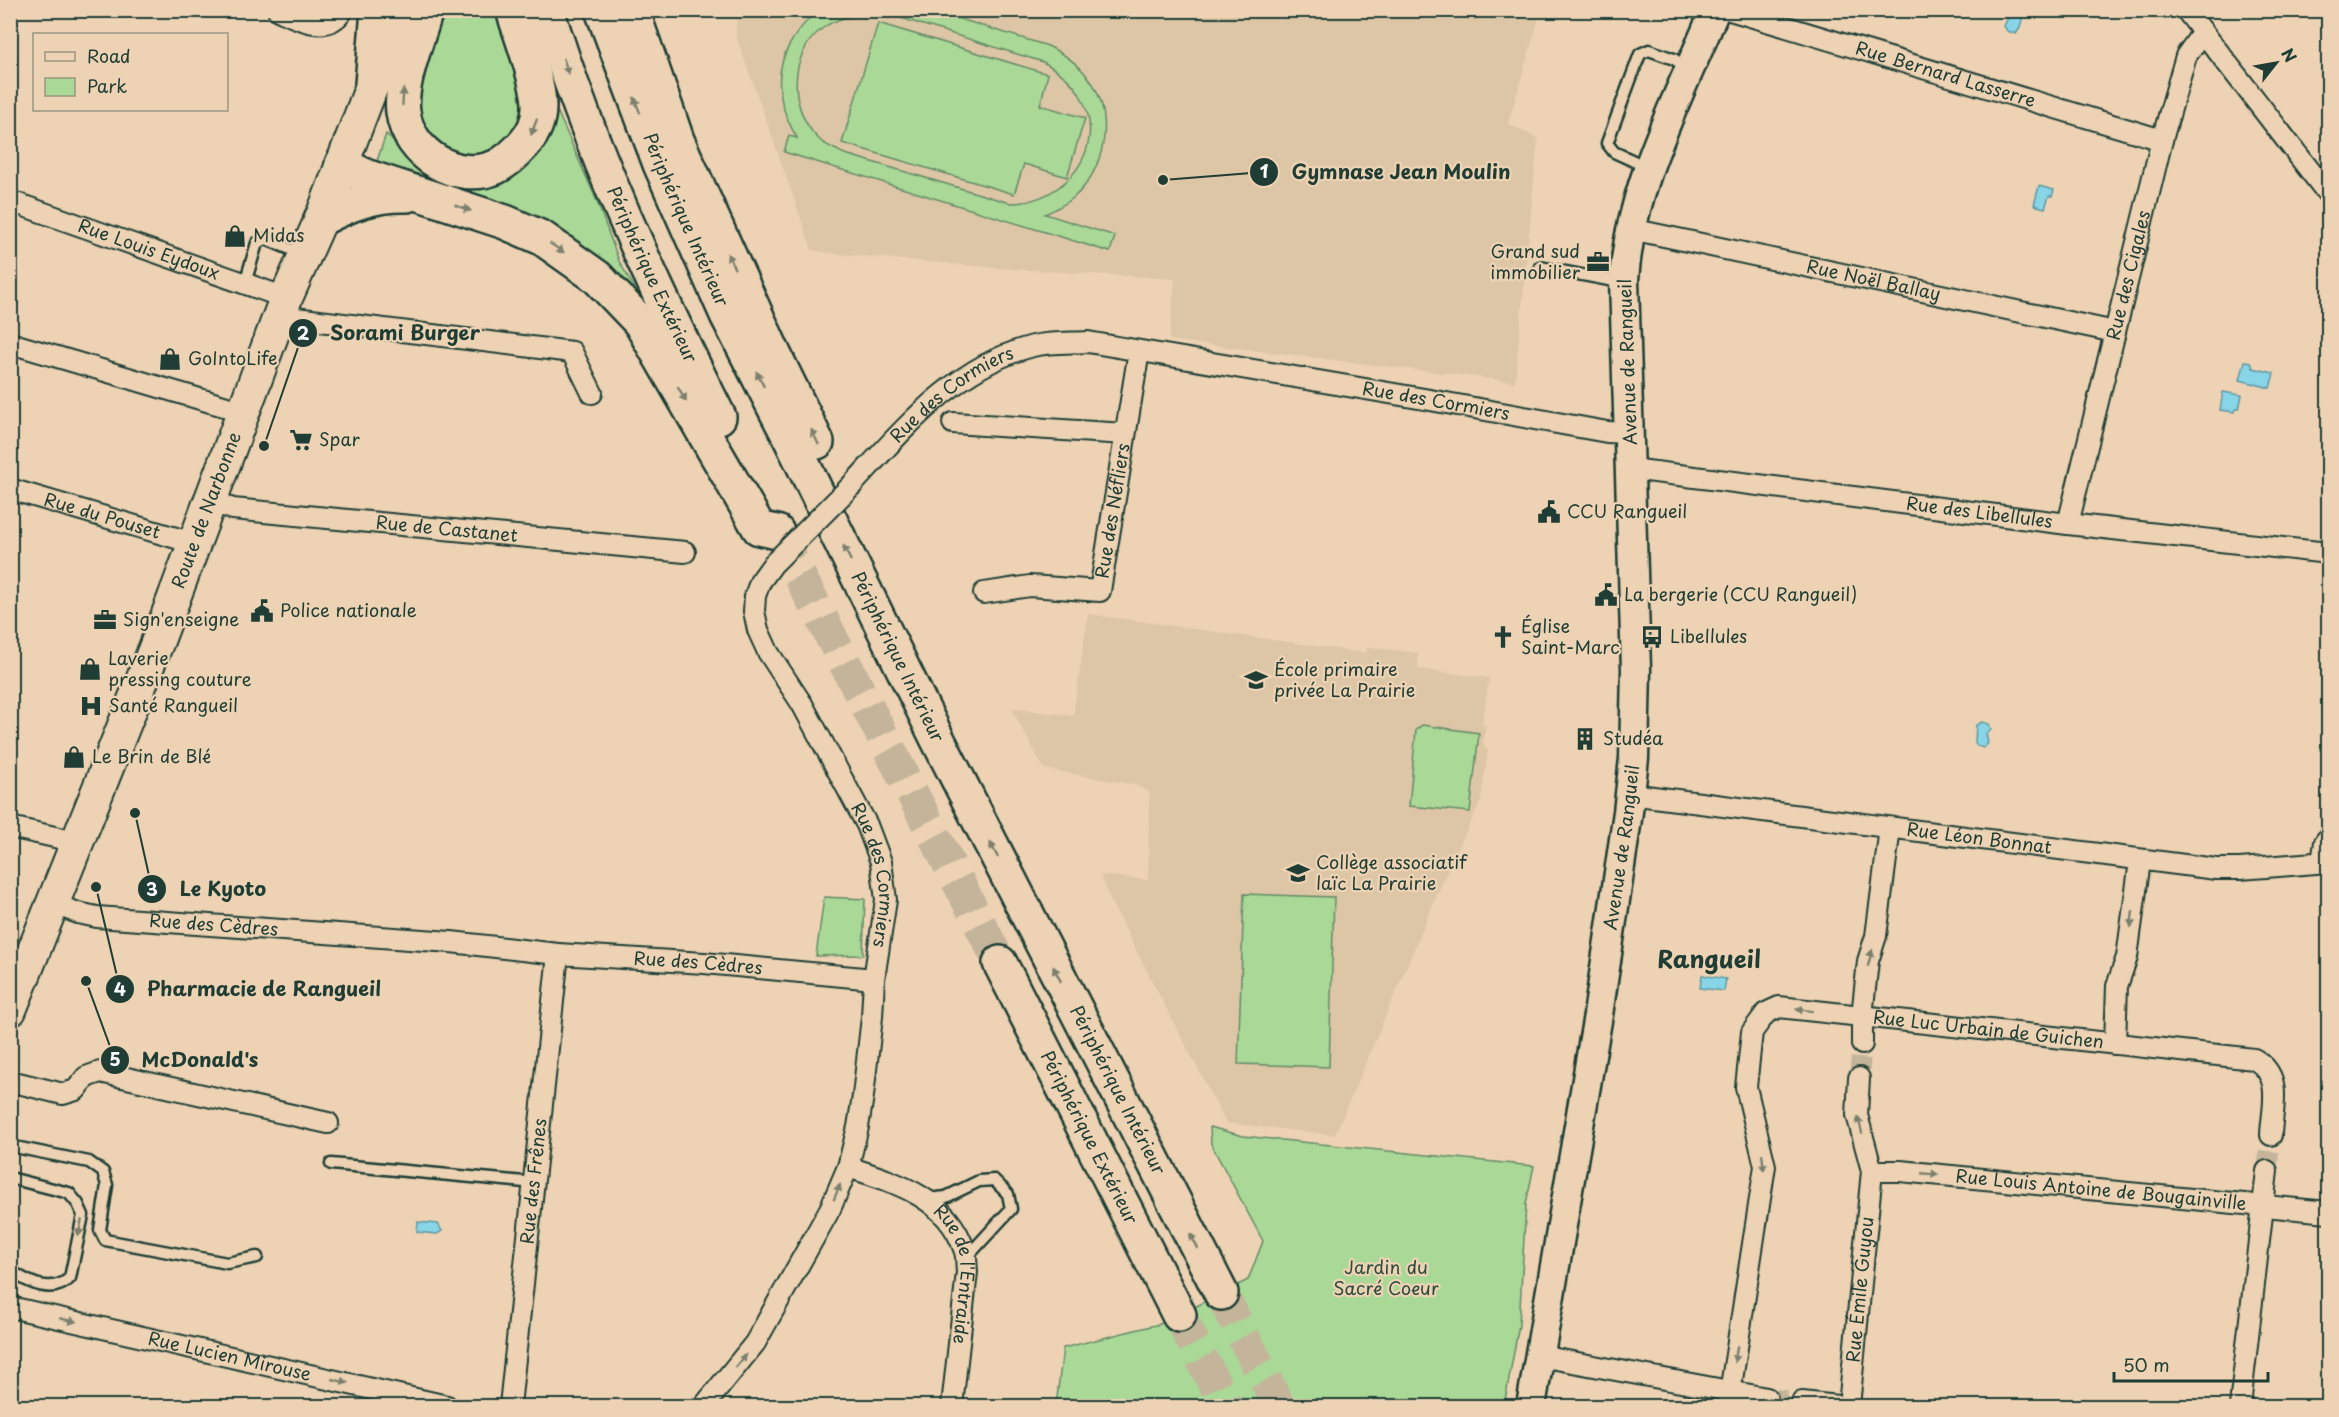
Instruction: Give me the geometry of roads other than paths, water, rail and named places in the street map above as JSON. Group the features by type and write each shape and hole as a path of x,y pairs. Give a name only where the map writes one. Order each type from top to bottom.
{"highway":[{"path":"372,84 378,10"},
{"path":"426,10 402,94 403,114 411,135 423,152 438,163 449,167 461,171 478,171 496,167 516,153 533,133 539,107 536,84 513,10"},
{"name":"Périphérique Extérieur","path":"422,195 505,222 542,238 597,277 639,322 759,528 777,532 630,233 598,159 548,10"},
{"name":"Périphérique Intérieur","path":"602,10 639,111 690,234 727,315 937,738 1221,1293"},
{"path":"632,10 673,129 698,189 773,352 944,707 937,738"},
{"path":"654,10 686,135 702,174 698,189"},
{"path":"342,164 365,176 422,195"},
{"path":"321,219 351,203 372,197 396,194 422,195"},
{"name":"Périphérique Extérieur","path":"1000,963 1179,1314"}],"main road":[{"name":"Route de Narbonne","path":"10,1010 159,638 283,307 321,219 401,10"}],"street":[{"path":"278,10 310,24 327,23 339,16 343,10"},
{"name":"Avenue de Rangueil","path":"1531,1407 1598,1015 1630,794 1635,739 1636,669 1624,280 1638,199 1715,10"},
{"name":"Rue Bernard Lasserre","path":"1730,10 2162,140"},
{"path":"2186,10 2328,194"},
{"name":"Rue des Cigales","path":"2068,524 2162,140 2186,56 2203,32"},
{"name":"Rue Louis Eydoux","path":"10,201 245,283 283,307 572,352 592,393"},
{"name":"Rue Noël Ballay","path":"1631,229 2115,332"},
{"name":"Rue des Cormiers","path":"874,979 886,900 880,862 867,825 802,704 768,652 758,630 754,611 755,596 760,582 773,564 951,385 989,361 1034,346 1088,342 1430,399 1607,432 1629,433"},
{"path":"10,343 243,412"},
{"name":"Rue des Néfliers","path":"984,593 1030,586 1100,591 1139,351"},
{"path":"953,423 1125,434"},
{"name":"Rue des Libellules","path":"1631,469 2068,524 2328,553"},
{"name":"Rue du Pouset","path":"10,489 193,543"},
{"name":"Rue de Castanet","path":"209,501 233,510 685,552"},
{"name":"Rue Léon Bonnat","path":"1630,794 2140,861 2240,869 2325,863"},
{"path":"10,827 77,842"},
{"name":"Rue Luc Urbain de Guichen","path":"1862,1044 1862,1016 1868,961 1876,936 1890,828"},
{"path":"2325,863 2325,842 2328,838"},
{"name":"Rue Luc Urbain de Guichen","path":"2115,1044 2116,986 2127,957 2140,861"},
{"name":"Rue des Cèdres","path":"54,904 97,917 452,942 558,954 704,963 874,979"},
{"name":"Rue des Frênes","path":"510,1407 558,954"},
{"path":"704,1407 755,1343 830,1209 848,1167 863,1096 874,979"},
{"path":"1729,1399 1765,1166 1746,1088 1752,1032 1766,1013 1779,1007 1862,1016"},
{"name":"Rue Luc Urbain de Guichen","path":"1862,1016 2254,1059 2262,1064 2275,1085 2271,1136"},
{"path":"10,1082 63,1094 76,1090 86,1077 100,1072 328,1123"},
{"path":"1859,1077 1857,1115 1872,1171"},
{"name":"Rue de l'Entraide","path":"848,1167 888,1180 928,1199 953,1227 965,1249 967,1272 952,1407"},
{"name":"Rue Louis Antoine de Bougainville","path":"1872,1171 1900,1171 2328,1212"},
{"name":"Rue Émile Guyou","path":"1849,1407 1872,1171"},
{"path":"2240,1407 2267,1171"},
{"name":"Rue Lucien Mirouse","path":"10,1307 447,1407"},
{"path":"1540,1356 1729,1399 1767,1398"},
{"path":"1802,1402 1839,1407"}],"lane":[{"path":"1649,168 1614,152 1607,143 1640,54 1649,50 1674,59 1690,71"},
{"path":"245,283 257,243 266,238 305,255"},
{"path":"1540,267 1614,281 1624,280"},
{"path":"10,1146 90,1162 102,1172 106,1185 100,1230 105,1240 226,1263 257,1257"},
{"path":"331,1164 534,1183"},
{"path":"10,1178 69,1193 83,1215 70,1278 62,1285 54,1288 34,1283 10,1270"},
{"path":"928,1199 946,1197 979,1181 994,1180 1008,1194 1011,1209 966,1258"}],"water":[{"path":"2012,10 2024,11 2020,28 2016,34 2007,31 2004,26"},
{"path":"2039,186 2054,190 2045,208 2034,205"},
{"path":"2245,361 2251,362 2253,368 2274,373 2270,388 2240,380"},
{"path":"2223,392 2242,395 2239,409 2235,409 2234,412 2220,410"},
{"path":"1982,722 1989,724 1991,730 1986,734 1988,743 1984,748 1977,746 1975,742 1976,725"},
{"path":"1702,975 1726,979 1724,991 1700,988"},
{"path":"418,1222 438,1224 442,1231 437,1234 417,1232"}],"tunnel":[{"path":"777,532 1000,963"},
{"path":"1859,1078 1862,1044"},
{"path":"2267,1171 2271,1135"},
{"path":"1221,1293 1279,1406"},
{"path":"1179,1315 1226,1406"},
{"path":"1767,1398 1802,1402"}],"place":[{"name":"Gymnase Jean Moulin","path":"1163,180"},
{"name":"Midas","path":"235,236"},
{"name":"Grand sud immobilier","path":"1598,262"},
{"name":"GoIntoLife","path":"170,359"},
{"name":"Spar","path":"301,440"},
{"name":"Sorami Burger","path":"264,446"},
{"name":"CCU Rangueil","path":"1549,512"},
{"name":"La bergerie (CCU Rangueil)","path":"1606,595"},
{"name":"Police nationale","path":"262,611"},
{"name":"Sign'enseigne","path":"105,620"},
{"name":"Église Saint-Marc","path":"1503,637"},
{"name":"Libellules","path":"1652,637"},
{"name":"Laverie pressing couture","path":"90,669"},
{"name":"École primaire privée La Prairie","path":"1256,680"},
{"name":"Santé Rangueil","path":"91,706"},
{"name":"Studéa","path":"1585,739"},
{"name":"Le Brin de Blé","path":"74,757"},
{"name":"Le Kyoto","path":"135,813"},
{"name":"Collège associatif laïc La Prairie","path":"1298,873"},
{"name":"Pharmacie de Rangueil","path":"96,887"},
{"name":"McDonald's","path":"86,981"}],"district":[{"name":"Rangueil","path":"1709,960"}],"park label":[{"name":"Jardin du Sacré Coeur","path":"1386,1278"}]}
